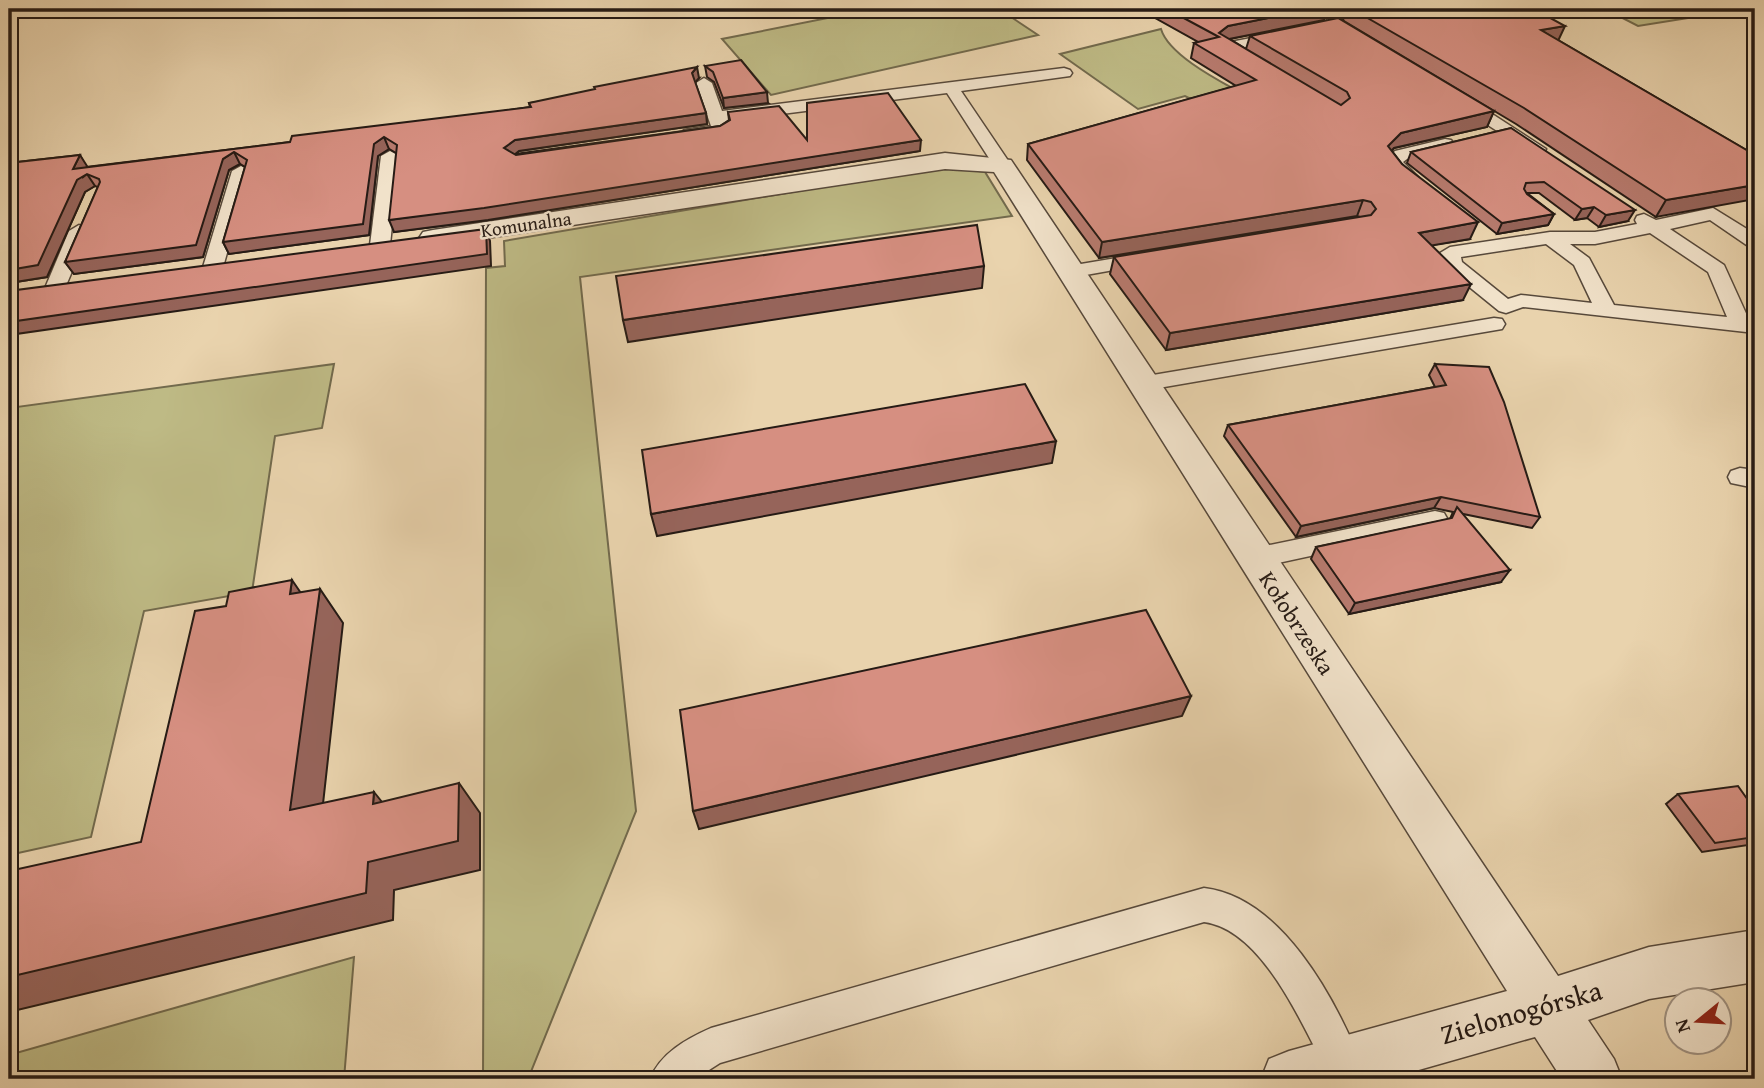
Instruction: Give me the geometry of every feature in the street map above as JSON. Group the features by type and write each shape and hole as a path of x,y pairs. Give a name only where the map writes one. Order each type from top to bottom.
{"street":[{"name":"Komunalna","path":"367,246 944,160 1002,165"},
{"name":"Kołobrzeska","path":"1002,165 1141,384 1594,1079"},
{"name":"Zielonogórska","path":"1289,1079 1342,1062 1547,1007 1649,973 1755,956"}],"lane":[{"path":"1330,20 1371,46"},
{"path":"1258,67 1225,47 1300,33"},
{"path":"716,117 1064,74"},
{"path":"667,138 721,130 704,83"},
{"path":"951,88 1002,165"},
{"path":"1440,88 1553,160"},
{"path":"1433,197 1403,174 1393,162 1401,155 1508,130"},
{"path":"367,246 390,156"},
{"path":"213,267 241,172"},
{"path":"1631,211 1717,269 1748,326"},
{"path":"1748,326 1521,301 1506,307 1453,264 1450,253 1556,230 1582,238 1713,214 1755,242"},
{"path":"56,288 86,217"},
{"path":"1474,229 1494,244"},
{"path":"1556,230 1582,262 1607,311"},
{"path":"1069,272 1168,256"},
{"path":"1141,384 1494,324"},
{"path":"1255,558 1435,520"},
{"path":"669,1079 680,1067 711,1047 1204,905 1228,910 1252,927 1277,953 1342,1062"}],"shaded area":[{"path":"873,9 999,9 1038,35 771,95 722,39"},
{"path":"1605,9 1702,9 1713,14 1638,26"},
{"path":"1161,29 1165,38 1181,55 1234,89 1195,101 1185,96 1138,109 1060,54"},
{"path":"945,166 985,172 1012,216 580,277 636,811 528,1079 483,1079 486,268 505,266 504,241"},
{"path":"334,364 322,428 275,436 252,592 144,611 91,837 9,855 9,408"},
{"path":"354,957 344,1079 9,1079 9,1055"}],"building":[{"path":"1167,9 1314,9 1228,26 1219,33 1341,105 1350,98 1347,92 1250,36 1338,18 1494,111 1401,133 1388,146 1402,164 1478,222 1419,233 1471,284 1170,333 1114,257 1371,215 1376,209 1371,202 1363,200 1102,242 1028,144 1256,80 1194,43 1219,37"},
{"path":"1352,9 1534,9 1565,26 1541,30 1755,155 1755,185 1666,200 1524,108"},
{"path":"741,60 767,92 723,98 713,72 705,66"},
{"path":"697,67 692,73 706,113 515,140 504,148 516,155 720,126 730,120 728,112 779,106 807,140 807,103 888,93 921,140 484,208 389,220 397,145 384,137 374,144 363,224 223,242 247,160 234,152 223,159 196,245 65,262 100,182 87,174 77,180 38,265 9,270 9,163 80,155 73,169 290,142 292,136 531,107 529,103 595,89 594,87"},
{"path":"1511,128 1635,210 1606,215 1594,207 1582,209 1544,182 1526,183 1524,189 1527,194 1554,214 1502,223 1411,152"},
{"path":"977,225 984,266 623,320 616,276"},
{"path":"486,229 487,254 9,322 9,291"},
{"path":"1435,364 1489,367 1504,402 1540,517 1441,497 1301,526 1228,425 1446,385"},
{"path":"1025,384 1056,441 651,514 642,450"},
{"path":"1457,507 1510,570 1355,603 1316,547 1452,518"},
{"path":"292,580 290,594 320,589 290,810 374,792 373,804 459,783 458,841 368,862 366,893 9,977 9,871 141,842 195,611 226,606 229,592"},
{"path":"1146,610 1191,696 693,811 680,710"},
{"path":"1738,786 1755,810 1755,837 1715,843 1678,794"}]}
